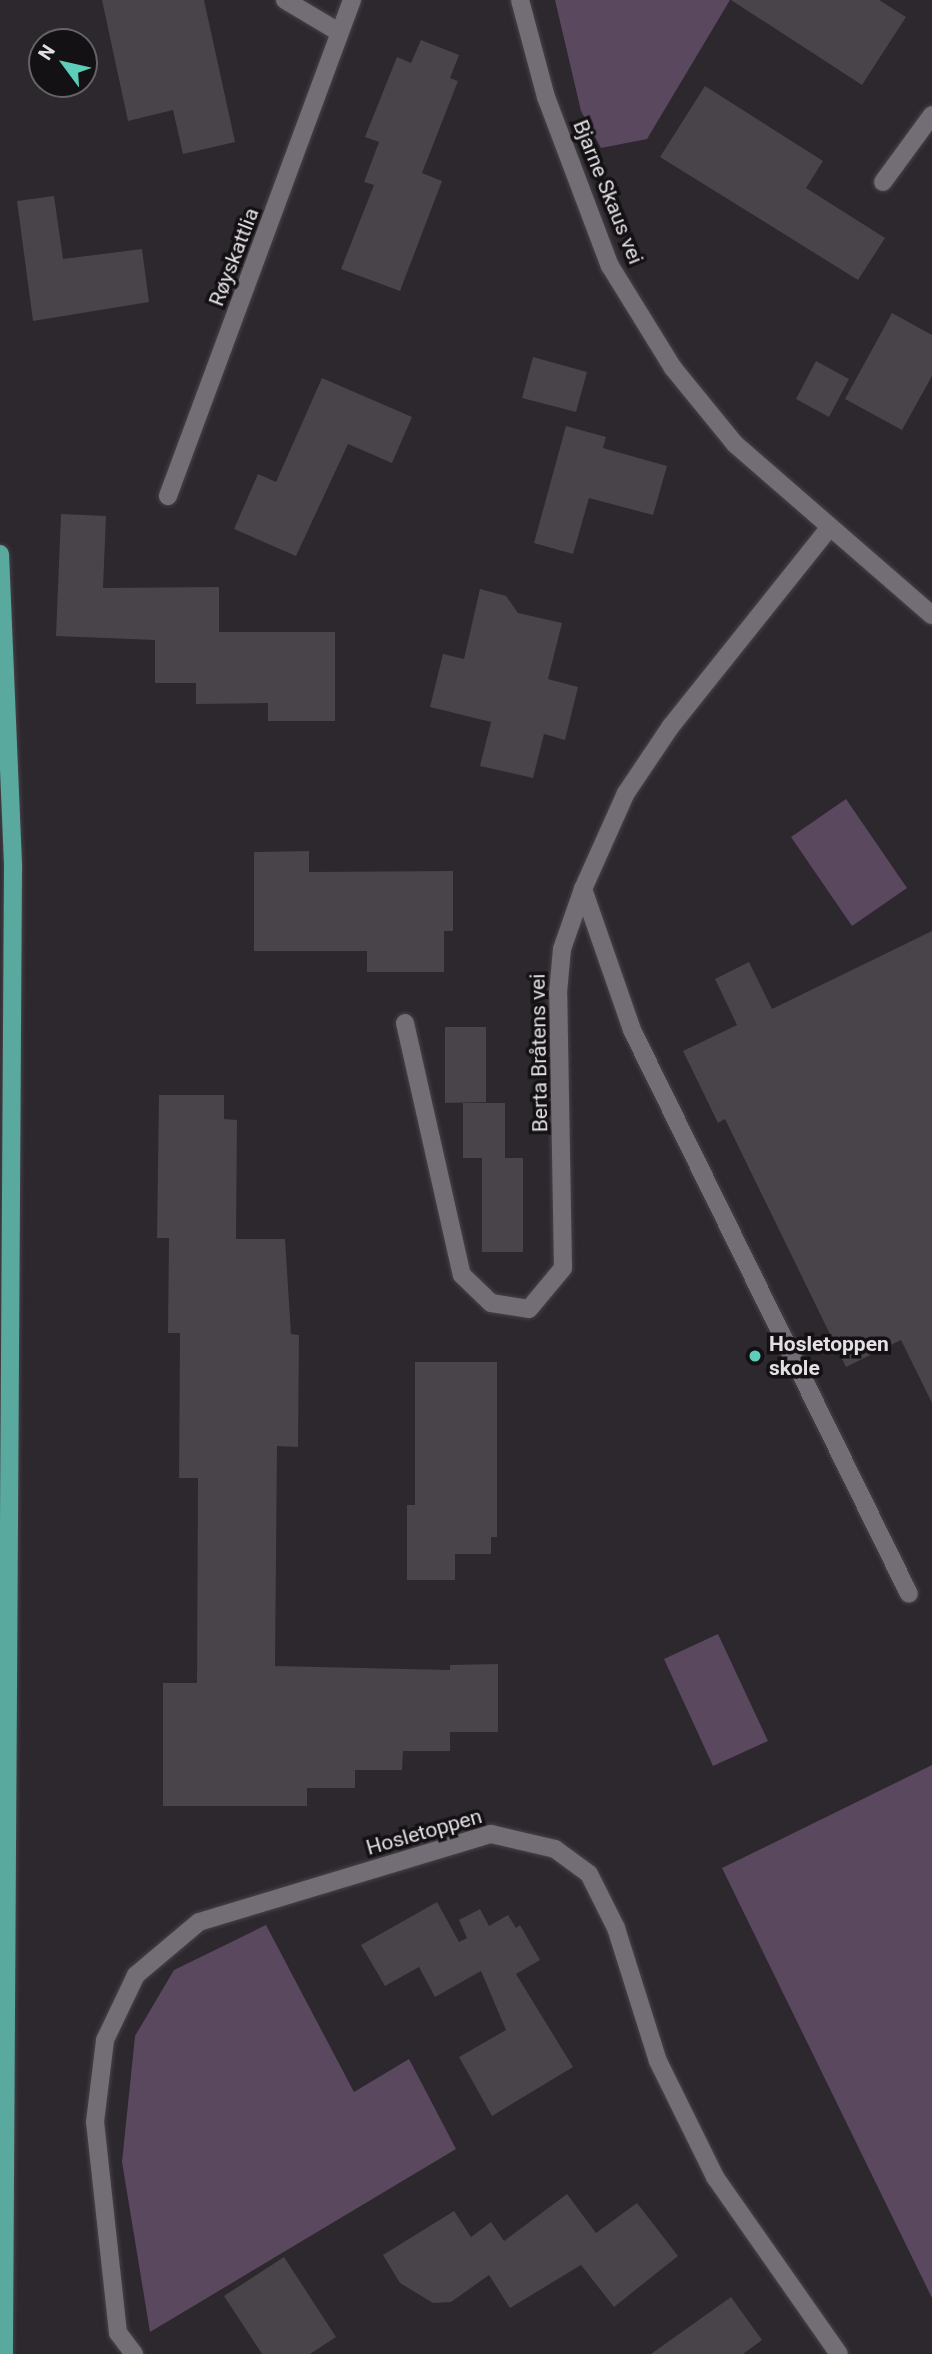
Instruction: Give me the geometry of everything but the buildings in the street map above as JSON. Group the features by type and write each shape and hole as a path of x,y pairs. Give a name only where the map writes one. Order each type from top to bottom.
{"main road":[{"path":"0,554 13,868 4,2354"}],"street":[{"path":"285,0 339,32"},
{"name":"Røyskattlia","path":"168,496 352,0"},
{"name":"Bjarne Skaus vei","path":"520,0 546,97 610,266 673,368 735,444 828,529 932,615"},
{"path":"883,181 932,115"},
{"name":"Berta Bråtens vei","path":"405,1023 463,1275 491,1303 529,1309 563,1268 558,993 562,949 583,889 626,793 671,726 828,529"},
{"path":"583,889 632,1030 909,1594"},
{"name":"Hosletoppen","path":"134,2354 118,2333 95,2122 105,2040 136,1975 199,1922 491,1834 555,1849 589,1874 616,1928 658,2061 715,2177 839,2354"}],"shaded area":[{"path":"555,0 730,0 647,139 601,148 581,111"},
{"path":"846,799 907,888 852,926 791,837"},
{"path":"718,1634 768,1741 713,1766 664,1659"},
{"path":"932,1765 932,2298 722,1868"},
{"path":"266,1925 354,2092 409,2059 456,2149 150,2332 122,2162 135,2036 174,1970"}],"place":[{"name":"Hosletoppen skole","path":"755,1356"}]}
